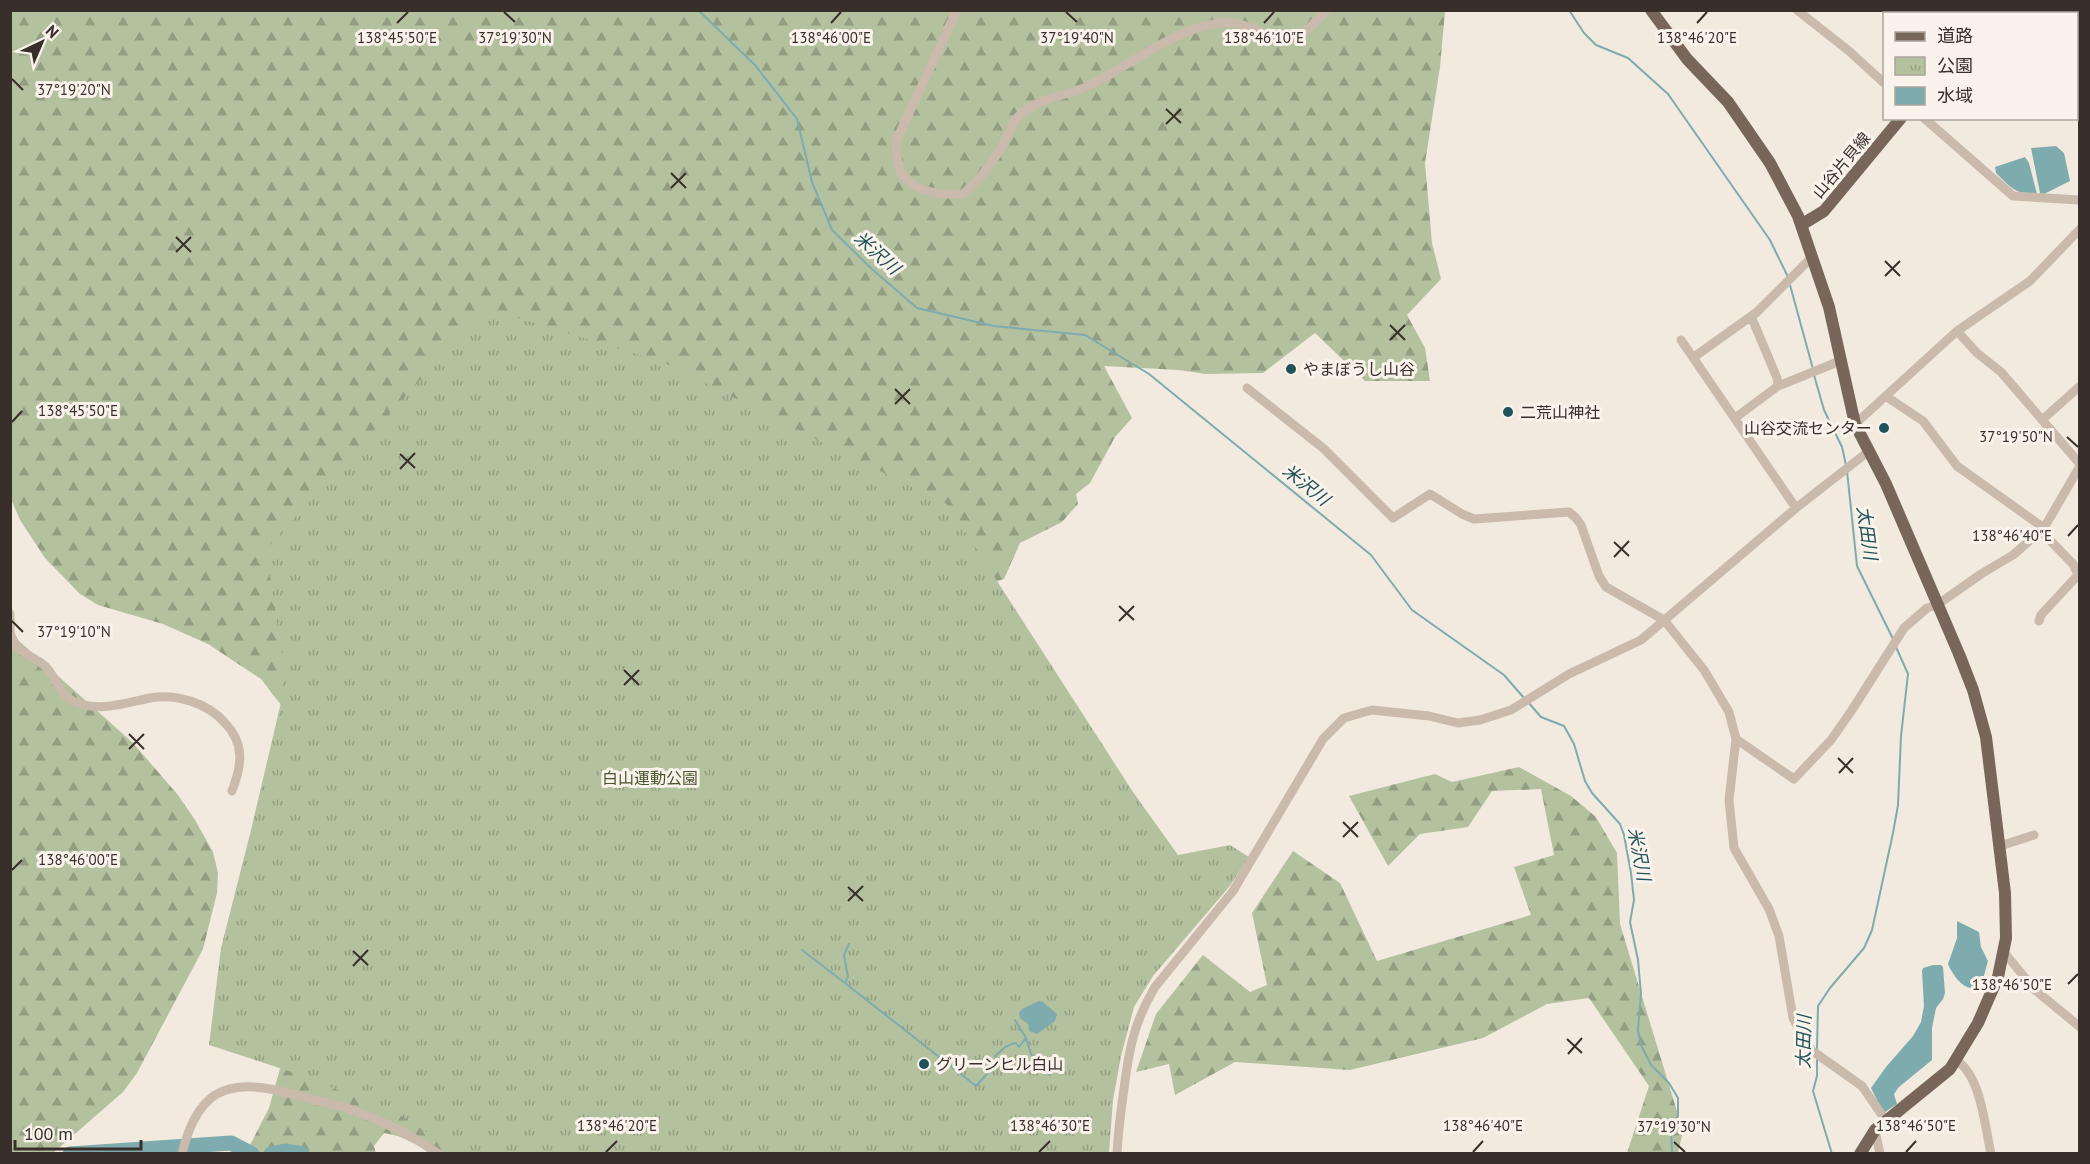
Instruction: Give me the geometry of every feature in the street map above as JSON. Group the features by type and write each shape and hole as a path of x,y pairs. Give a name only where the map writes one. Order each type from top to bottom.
{"main road":[{"path":"1651,10 1687,59 1728,102 1770,163 1801,225 1829,307 1855,424 1886,484 1973,690 1986,737 2005,893 2006,938 1998,977 1978,1023 1950,1068 1875,1130 1860,1154"},
{"path":"2019,12 2025,10"},
{"name":"山谷片貝線","path":"1801,225 1824,211 1899,120"}],"street":[{"path":"957,10 896,141 897,158 902,173 921,189 933,193 963,194 979,180 1000,150 1015,121 1023,112 1043,102 1085,88 1199,27 1221,23 1247,24 1282,42 1300,37 1327,10"},
{"path":"1797,10 1849,51 1883,82"},
{"path":"1926,120 2013,196 2079,200"},
{"path":"1855,424 1957,331 2030,281 2079,229"},
{"path":"1694,357 1751,316 1812,257"},
{"path":"1751,316 1777,378 1778,386"},
{"path":"1736,739 1794,779 1831,740 1904,628 1928,608 1937,605 2013,555 2043,529 2079,465 2001,372 1977,353 1957,331"},
{"path":"1681,340 1796,508"},
{"path":"1735,418 1778,386 1840,361"},
{"path":"2042,420 2079,386"},
{"path":"1247,388 1323,448 1393,518 1430,494 1474,519 1569,512 1576,518 1581,525 1599,576 1606,587 1664,620 1704,670 1729,712 1736,739 1729,800 1734,848 1769,909 1779,936 1793,1018 1810,1050 1862,1086 1886,1121"},
{"path":"1887,397 1923,421 1957,466 2043,529 2073,564 2078,575 2041,615 2039,621"},
{"path":"1117,1154 1128,1052 1144,1004 1155,987 1233,891 1323,739 1344,718 1372,710 1429,716 1458,723 1480,720 1511,710 1569,674 1641,640 1796,508 1869,451"},
{"path":"10,614 10,632 13,642 22,653 44,665 61,690 72,701 95,707 122,705 152,697 174,698 204,705 218,715 235,733 239,744 240,762 232,791"},
{"path":"2000,846 2034,835"},
{"path":"2003,951 2035,990 2079,1027"},
{"path":"1955,1060 1968,1070 1976,1087 1991,1154"},
{"path":"182,1154 190,1129 205,1104 216,1095 230,1089 246,1087 298,1095 353,1110 417,1139 439,1154"},
{"path":"1875,1130 1880,1154"}],"green space":[{"path":"10,11 1445,11 1440,67 1425,163 1432,243 1441,279 1407,315 1425,348 1430,381 1365,381 1315,333 1263,373 1206,374 1179,370 1104,366 1132,418 1115,437 1090,483 1076,494 1078,504 1062,522 1020,543 1004,579 944,597 588,1153 435,1153 398,1136 384,1133 374,1146 376,1153 246,1153 269,1108 286,1047 285,710 261,679 208,644 163,624 98,605 80,594 45,558 20,520 11,499"},
{"path":"1927,11 1984,11 1984,12"},
{"name":"白山運動公園","path":"486,308 663,362 948,505 1133,792 1178,855 1230,845 1249,857 1229,887 1153,976 1134,1007 1121,1056 1113,1100 1109,1153 459,1153 398,1114 295,1073 209,1045 221,948 286,681 266,549"},
{"path":"10,631 133,743 178,795 213,852 218,873 217,893 203,949 137,1073 123,1092 53,1153 11,1153"},
{"path":"1519,767 1571,796 1596,817 1617,853 1620,924 1683,1131 1678,1153 1627,1153 1649,1086 1589,998 1547,1004 1483,1038 1350,1070 1235,1062 1175,1095 1169,1064 1136,1072 1156,1014 1203,955 1250,992 1267,985 1252,913 1293,851 1340,883 1377,961 1531,915 1514,867 1554,855 1541,789 1492,791 1468,827 1420,834 1388,866 1349,796 1435,774 1452,782"}],"water":[{"path":"2056,146 2064,153 2070,181 2044,194 2040,193 2031,148"},
{"path":"2025,157 2029,163 2037,194 2014,189 1996,173 1995,167"},
{"path":"1957,921 1979,932 1981,947 1988,961 1980,984 1975,987 1970,988 1961,983 1948,964 1957,938"},
{"path":"1933,965 1943,967 1945,993 1936,1008 1932,1028 1932,1060 1899,1087 1894,1094 1897,1104 1885,1112 1871,1088 1913,1036 1921,1022 1924,1006 1922,971 1923,968"},
{"path":"1039,1001 1057,1014 1055,1021 1037,1034 1029,1031 1028,1024 1020,1018 1019,1013 1022,1009"}],"waterway":[{"name":"米沢川","path":"698,10 755,65 797,119 812,182 832,230 917,308 994,326 1085,335 1149,374 1371,555 1412,610 1504,675 1524,698"},
{"name":"太田川","path":"1569,10 1584,33 1596,45 1628,58 1668,94 1770,240 1788,277"},
{"name":"太田川","path":"1790,285 1813,369"},
{"name":"太田川","path":"1814,375 1824,410 1842,447 1846,465"},
{"name":"太田川","path":"1847,471 1857,566 1893,639"},
{"name":"太田川","path":"1817,1050 1818,1006 1864,948 1872,930 1893,833 1898,805 1901,736 1908,674 1896,647"},
{"name":"米沢川","path":"1528,702 1541,717 1564,726 1574,744 1585,781 1592,793 1620,824 1624,835 1634,900 1630,922 1638,960 1641,994 1638,1030 1641,1045 1651,1065 1669,1083 1678,1098 1678,1115 1671,1130 1672,1154"},
{"path":"849,944 844,955 848,977 845,983 976,1086 999,1061 995,1056 1010,1045 1016,1043 1019,1047 1026,1038"},
{"path":"802,950 845,983"},
{"path":"1015,1020 1026,1038 1031,1054 1050,1075"},
{"name":"太田川","path":"1817,1059 1817,1076 1813,1091 1832,1154"},
{"path":"70,1154 231,1143 252,1154"},
{"path":"271,1154 285,1151 302,1154"}],"place":[{"name":"やまぼうし山谷","path":"1291,369"},
{"name":"二荒山神社","path":"1508,412"},
{"name":"山谷交流センター","path":"1884,428"},
{"name":"グリーンヒル白山","path":"924,1064"}]}
